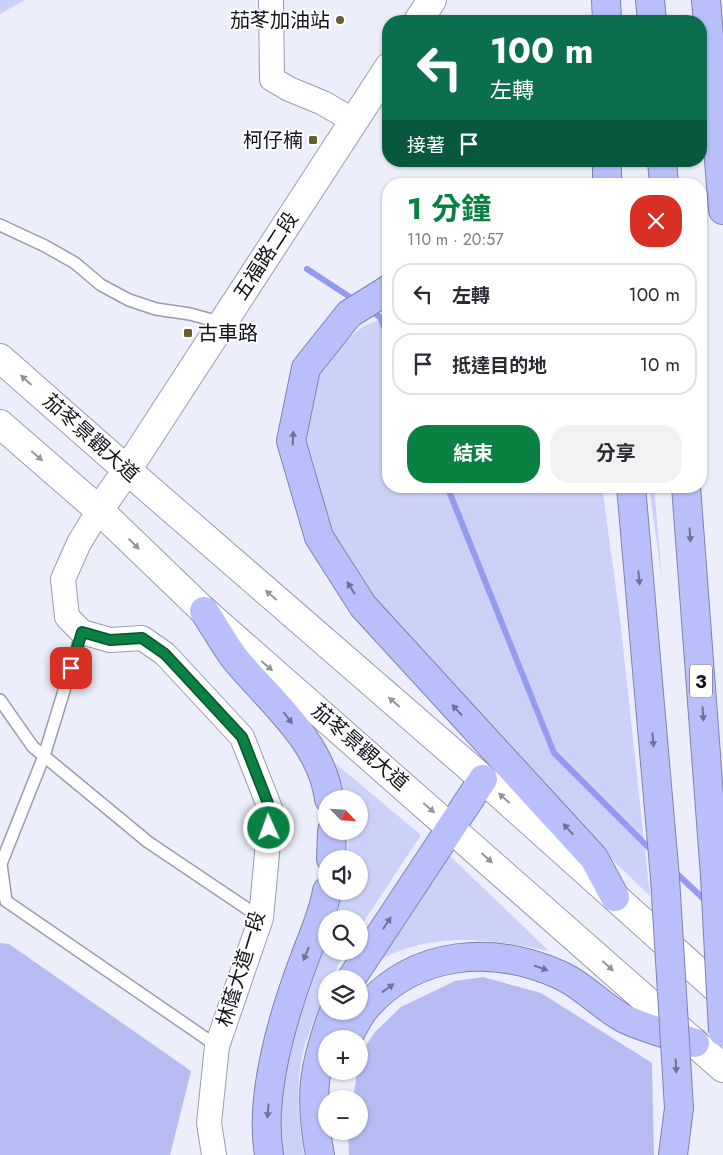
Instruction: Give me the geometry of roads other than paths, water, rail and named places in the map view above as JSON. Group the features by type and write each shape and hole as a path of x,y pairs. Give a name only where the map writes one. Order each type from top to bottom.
{"highway":[{"path":"606,0 606,15"},
{"path":"650,0 651,15"},
{"path":"706,0 723,210"},
{"path":"720,0 723,9"},
{"path":"382,294 349,314 306,368 291,441 319,537 362,606 594,858 615,897"},
{"path":"623,493 634,529"},
{"path":"631,493 662,844 679,1108 680,1155"},
{"name":"3","path":"687,493 715,876 723,1032"},
{"path":"204,611 235,659 278,705 299,734 318,763 326,790"},
{"path":"357,970 450,826 483,779"},
{"path":"269,1155 266,1125 274,1062 298,979 315,933 324,900"},
{"path":"352,1030 366,1007 405,976 447,958 493,957 517,960 561,975 623,1018 695,1043"},
{"path":"320,1155 313,1118 314,1081 322,1042 331,1020"},
{"path":"673,1155 679,1108"},
{"path":"325,1140 325,1155"}],"main road":[{"path":"422,15 432,0"},
{"name":"五福路二段","path":"99,510 127,470 382,77"},
{"name":"茄苳景觀大道","path":"0,358 483,779 723,994"},
{"name":"茄苳景觀大道","path":"0,424 99,510 204,611 723,1068"}],"street":[{"path":"271,0 272,79 289,89 323,103 354,121"},
{"path":"82,632 67,617 63,579 79,543 99,510"},
{"name":"林蔭大道一段","path":"82,632 110,640 142,638 165,654 242,737 271,811 261,918 217,1046 209,1123 214,1155"}],"lane":[{"path":"0,225 75,263 101,285 129,300 156,309 190,314 223,323"},
{"path":"82,632 44,756 2,864 6,901 217,1046"},
{"path":"0,700 33,747 148,842 261,918"}],"waterway":[{"path":"307,269 356,301"},
{"path":"369,310 380,317 382,322"},
{"path":"450,493 554,753 654,853"},
{"path":"673,870 707,902"}],"place":[{"name":"茄苳加油站","path":"340,20"},
{"name":"柯仔楠","path":"313,140"},
{"name":"古車路","path":"188,333"}]}
